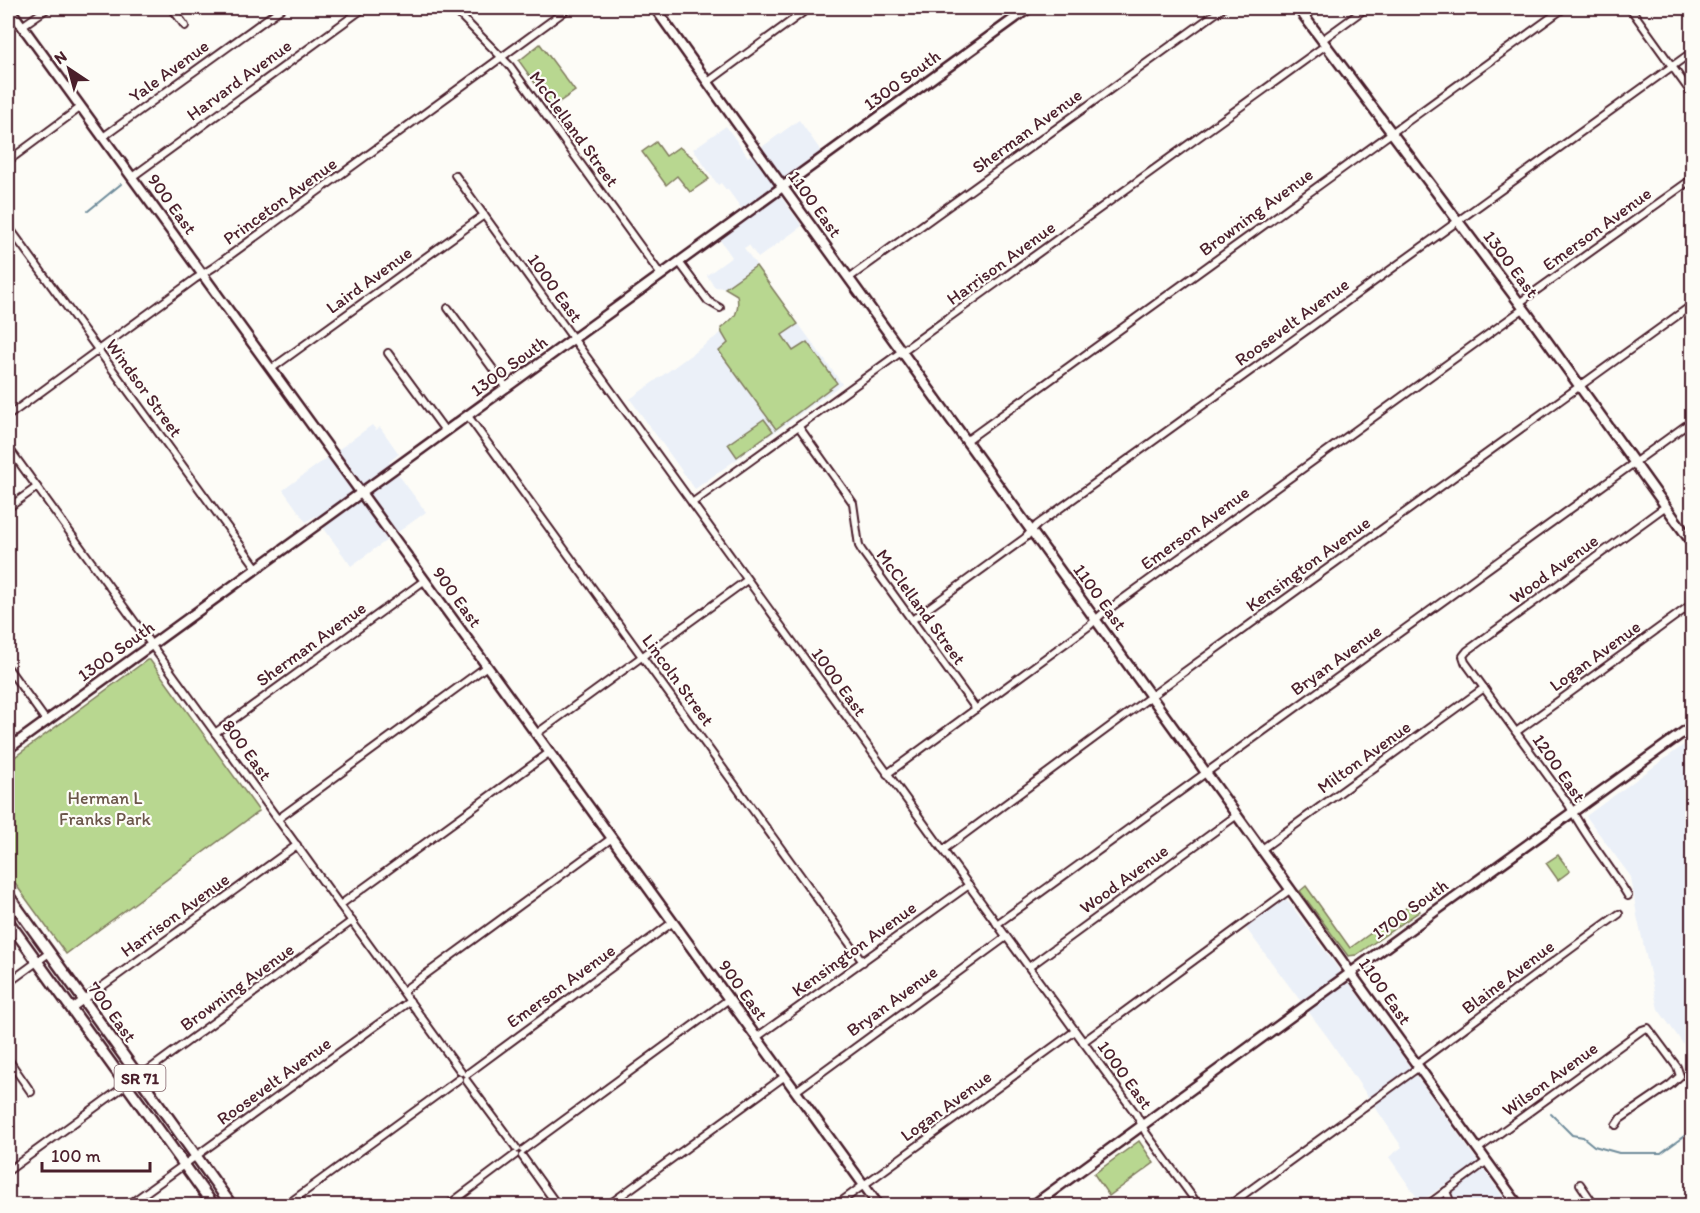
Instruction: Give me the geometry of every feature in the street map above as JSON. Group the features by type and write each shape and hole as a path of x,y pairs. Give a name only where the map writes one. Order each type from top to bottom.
{"main road":[{"name":"700 East","path":"8,895 232,1206"},
{"name":"700 East","path":"8,921 214,1206"}],"street":[{"name":"900 East","path":"9,8 879,1206"},
{"path":"22,26 48,8"},
{"path":"172,8 185,26"},
{"name":"Yale Avenue","path":"103,137 282,8"},
{"name":"Harvard Avenue","path":"132,177 364,8"},
{"name":"McClelland Street","path":"453,8 510,66 662,275"},
{"name":"Princeton Avenue","path":"8,416 569,8"},
{"name":"1100 East","path":"655,8 1519,1206"},
{"path":"708,82 809,8"},
{"name":"1300 South","path":"8,749 1029,8"},
{"name":"Sherman Avenue","path":"849,278 1223,8"},
{"name":"1300 East","path":"1298,8 1521,306 1692,543"},
{"name":"Harrison Avenue","path":"692,503 902,352 1324,42 1366,8"},
{"name":"Browning Avenue","path":"966,441 1564,8"},
{"path":"1630,8 1692,94"},
{"name":"Roosevelt Avenue","path":"912,621 1025,538 1037,525 1692,52"},
{"path":"8,160 81,107"},
{"name":"1000 East","path":"455,175 1029,967 1199,1206"},
{"name":"Emerson Avenue","path":"887,774 1692,179"},
{"name":"Laird Avenue","path":"271,369 484,215"},
{"name":"Windsor Street","path":"8,226 257,568"},
{"path":"679,262 704,296 720,308"},
{"name":"Kensington Avenue","path":"943,850 1692,305"},
{"path":"448,308 507,388"},
{"path":"388,353 446,432"},
{"name":"Lincoln Street","path":"468,416 863,962"},
{"name":"Bryan Avenue","path":"997,924 1692,421"},
{"name":"McClelland Street","path":"799,427 853,503 860,549 976,709"},
{"name":"800 East","path":"8,447 558,1206"},
{"path":"8,508 37,487"},
{"name":"Wood Avenue","path":"1464,659 1463,656 1467,651 1666,506"},
{"name":"Sherman Avenue","path":"215,733 425,580"},
{"path":"536,734 747,580"},
{"name":"Logan Avenue","path":"1516,732 1692,604"},
{"name":"1200 East","path":"1464,659 1569,805 1576,821 1628,896"},
{"path":"278,819 487,666"},
{"path":"8,668 47,722"},
{"name":"Milton Avenue","path":"1262,849 1484,688"},
{"name":"1700 South","path":"1032,1206 1692,726"},
{"path":"340,905 550,752"},
{"name":"Wood Avenue","path":"1029,967 1238,815"},
{"path":"403,991 612,838"},
{"name":"Harrison Avenue","path":"71,1009 297,845"},
{"name":"Kensington Avenue","path":"757,1038 969,885"},
{"path":"1083,1042 1291,889"},
{"name":"Blaine Avenue","path":"1228,1206 1418,1066 1499,1001 1619,914"},
{"name":"Browning Avenue","path":"139,1077 352,921"},
{"name":"Emerson Avenue","path":"285,1206 673,922"},
{"name":"Bryan Avenue","path":"796,1090 1006,937"},
{"path":"8,983 49,953"},
{"path":"447,1206 729,999"},
{"name":"Roosevelt Avenue","path":"127,1206 410,1001"},
{"name":"Wilson Avenue","path":"1478,1149 1639,1032 1645,1028 1649,1029 1680,1071 1680,1076 1620,1119 1616,1125"},
{"name":"Logan Avenue","path":"835,1206 1075,1031"},
{"path":"8,1059 31,1092"},
{"path":"608,1206 785,1076"},
{"path":"8,1171 126,1085"},
{"path":"1426,1206 1487,1161"},
{"path":"1580,1184 1595,1206"},
{"path":"1446,1191 1452,1206"}],"shaded area":[{"path":"799,120 821,151 773,186 802,226 758,258 749,245 744,248 842,384 695,489 630,399 721,333 721,328 736,315 739,304 737,295 725,288 714,287 707,275 732,257 720,240 749,219 728,190 721,183 718,185 693,149 726,126 748,157"},
{"path":"372,425 376,430 380,427 399,454 389,462 426,512 351,566 315,516 306,522 283,490"},
{"path":"1692,739 1692,1056 1658,1009 1637,916 1631,877 1586,816"},
{"path":"1285,897 1509,1205 1457,1205 1448,1183 1420,1202 1389,1157 1402,1147 1329,1039 1245,927"}],"green space":[{"path":"540,44 575,91 552,107 519,61"},
{"path":"656,142 666,156 679,147 692,157 709,179 690,192 677,176 666,185 642,152"},
{"path":"756,266 798,324 782,335 793,351 807,342 837,383 776,429 719,351 728,343 721,328 733,318 738,306 737,295 725,288"},
{"path":"764,419 773,431 737,457 728,444"},
{"name":"Herman L Franks Park","path":"150,660 259,811 66,954 8,874 8,762"},
{"path":"1558,855 1570,871 1558,880 1546,863"},
{"path":"1306,886 1350,948 1413,903 1420,911 1356,955 1348,956 1300,891"},
{"path":"1139,1141 1154,1163 1109,1196 1094,1174"}],"waterway":[{"path":"88,211 121,184"},
{"path":"1551,1114 1572,1135 1583,1137 1594,1146 1619,1153 1661,1153 1692,1132"}]}
